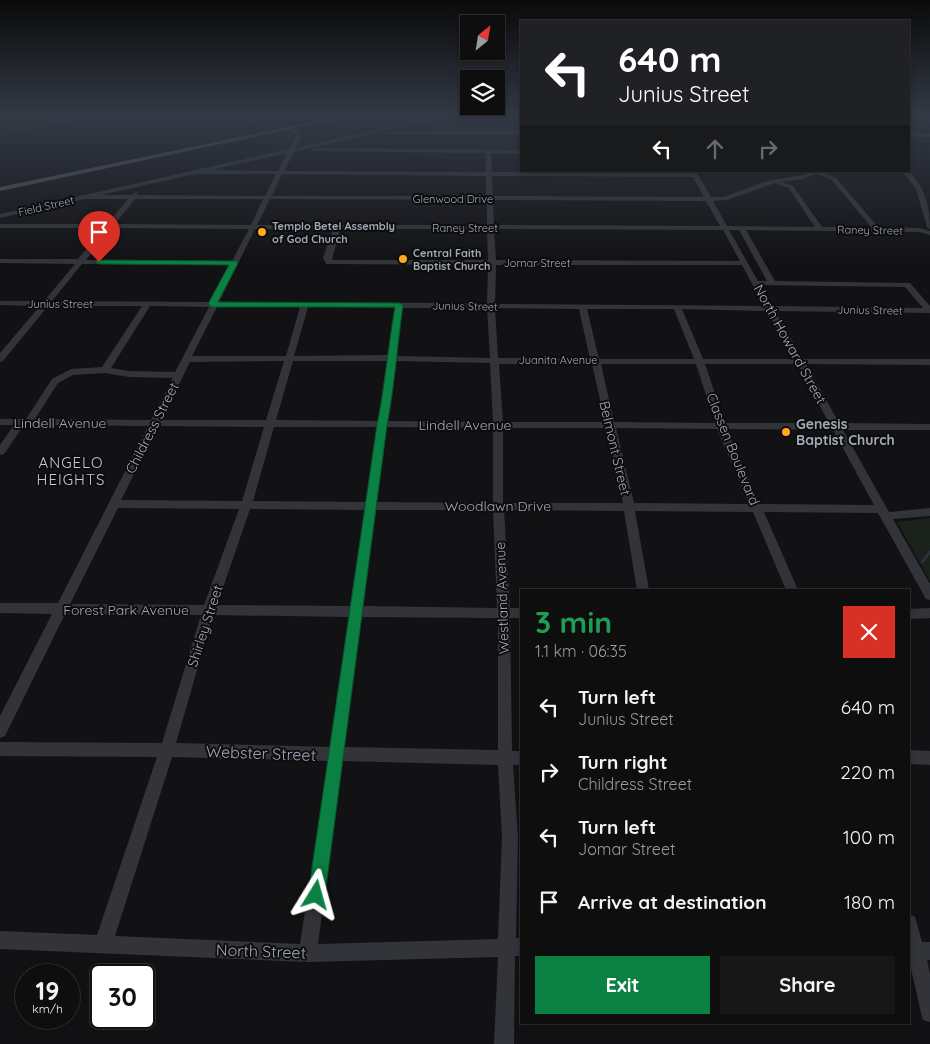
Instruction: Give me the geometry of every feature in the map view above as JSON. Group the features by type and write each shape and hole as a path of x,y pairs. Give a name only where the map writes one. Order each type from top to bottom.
{"main road":[{"path":"0,189 115,165"}],"street":[{"name":"Field Street","path":"0,216 224,165"},
{"name":"Childress Street","path":"0,731 212,304 284,165"},
{"name":"Westland Avenue","path":"488,165 492,263 491,306 498,425 498,506 504,613 505,758 514,946 504,1044"},
{"path":"191,172 279,174 694,173"},
{"path":"817,172 834,179 876,229"},
{"name":"Glenwood Drive","path":"83,197 490,200 725,199 752,188 817,172"},
{"path":"906,172 921,190 929,214 930,227"},
{"name":"North Howard Street","path":"694,173 930,595"},
{"path":"776,181 791,188 820,229"},
{"path":"0,359 146,182"},
{"path":"921,190 930,191"},
{"name":"Raney Street","path":"0,226 876,229 930,233"},
{"name":"Jomar Street","path":"337,228 327,258 329,262 745,263"},
{"path":"741,228 772,283"},
{"path":"0,261 234,263"},
{"path":"756,283 907,285 930,311"},
{"name":"Junius Street","path":"0,304 583,306 930,311"},
{"path":"105,370 147,304"},
{"name":"Shirley Street","path":"103,945 167,750 209,609 246,505 305,305"},
{"path":"308,953 382,425 389,390 391,358 399,305"},
{"name":"Belmont Street","path":"583,306 629,507 643,589"},
{"name":"Classen Boulevard","path":"676,307 700,362 721,426 792,589"},
{"name":"Juanita Avenue","path":"186,359 391,358 700,362 930,362"},
{"path":"0,452 55,381 63,376 81,370 105,370 129,374 178,375"},
{"name":"Lindell Avenue","path":"0,422 271,425 930,426"},
{"name":"Woodlawn Drive","path":"113,504 757,508 930,512"},
{"name":"Forest Park Avenue","path":"0,608 520,613"},
{"path":"910,614 930,613"},
{"name":"Webster Street","path":"0,749 167,750 520,758"},
{"path":"910,757 930,758"},
{"path":"910,926 918,951 930,1013"},
{"name":"North Street","path":"0,940 308,953 514,946"}],"shaded area":[{"path":"930,518 930,581 897,522"}],"waterway":[{"path":"922,562 930,552"}],"place":[{"name":"Templo Betel Assembly of God Church","path":"262,232"},
{"name":"Central Faith Baptist Church","path":"403,259"},
{"name":"Genesis Baptist Church","path":"786,432"}],"district":[{"name":"ANGELO HEIGHTS","path":"71,472"}],"route":[{"path":"99,262 234,263 212,304 399,305 391,358 389,390 382,425 316,895"}]}
